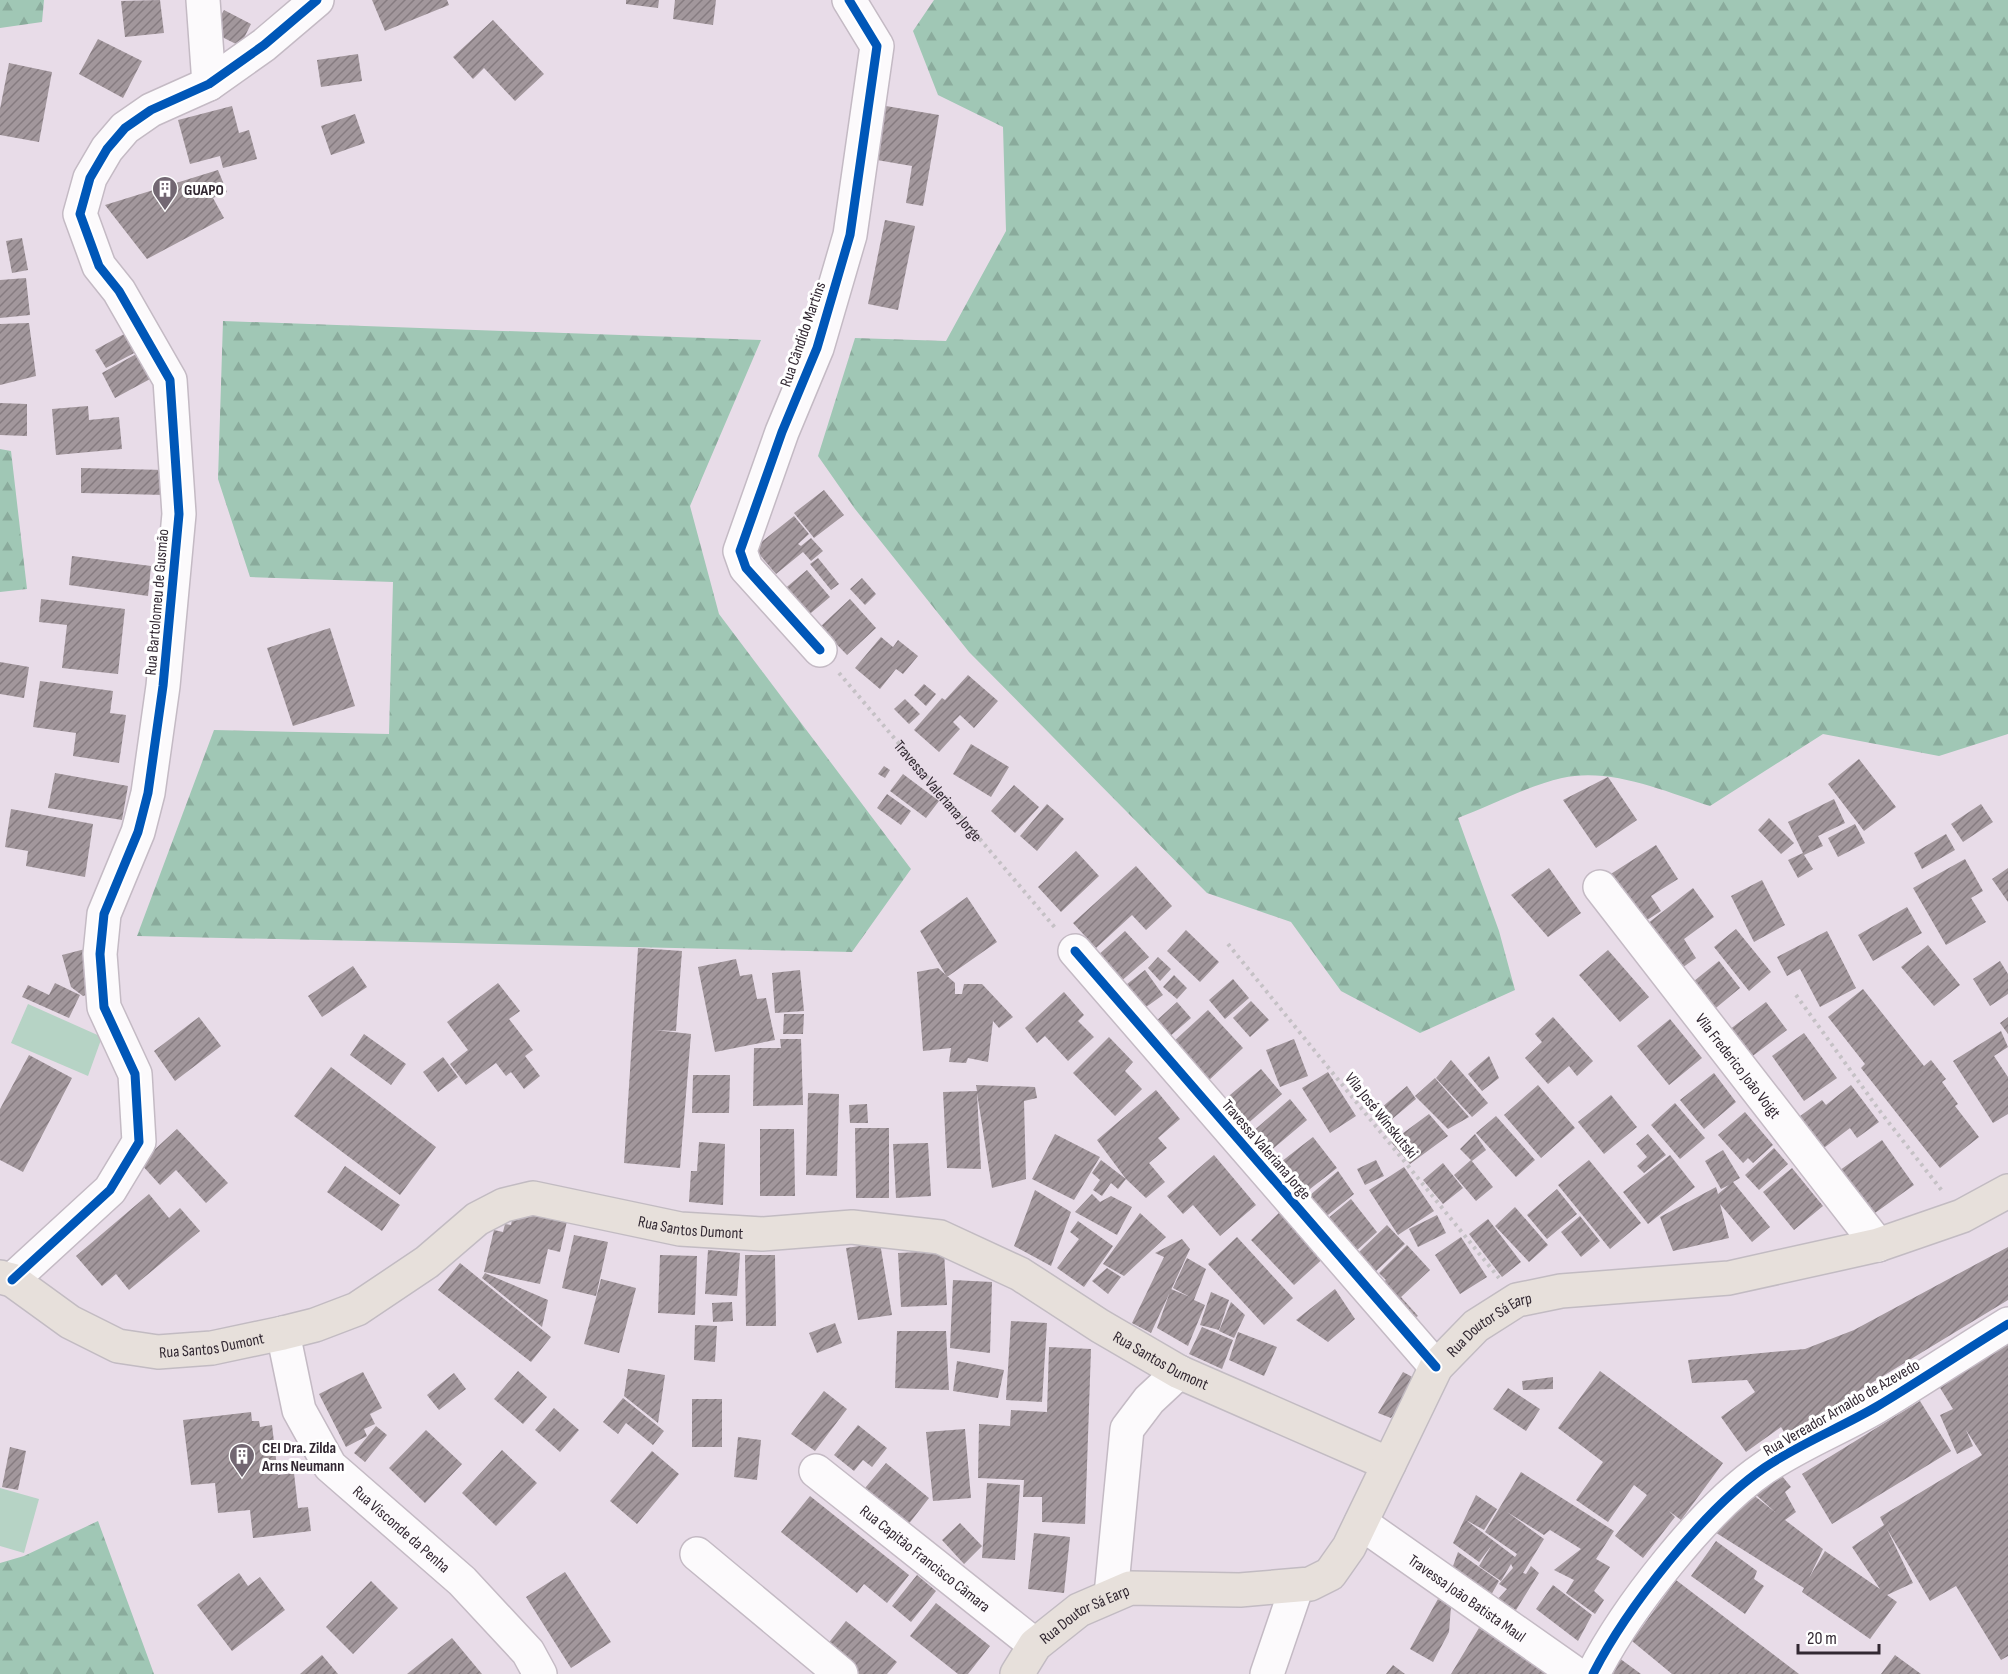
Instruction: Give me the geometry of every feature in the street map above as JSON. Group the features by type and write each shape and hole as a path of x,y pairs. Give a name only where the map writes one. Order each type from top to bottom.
{"main road":[{"name":"Rua Doutor Sá Earp","path":"1017,1674 1035,1645 1079,1610 1130,1588 1240,1590 1310,1584 1330,1574 1361,1523 1436,1367 1476,1326 1517,1300 1561,1291 1729,1278 1878,1245 1962,1216 2008,1191"},
{"name":"Rua Santos Dumont","path":"6,1278 70,1322 118,1346 168,1351 212,1348 283,1334 315,1326 357,1309 427,1262 477,1219 504,1205 533,1198 680,1229 762,1233 852,1227 940,1237 1020,1274 1100,1326 1179,1372 1389,1464"}],"street":[{"path":"202,0 209,84"},
{"name":"Rua Bartolomeu de Gusmão","path":"6,1278 110,1190 139,1142 135,1074 104,1007 100,954 104,914 138,832 148,793 163,686 179,514 170,380 120,291 99,266 80,214 90,178 106,149 125,128 151,111 209,84 264,45 317,0"},
{"name":"Rua Cândido Martins","path":"820,650 746,568 740,551 782,432 817,348 850,235 877,46 849,0"},
{"name":"Vila Frederico João Voigt","path":"1600,886 1878,1245"},
{"name":"Travessa Valeriana Jorge","path":"1075,951 1436,1367"},
{"name":"Rua Vereador Arnaldo de Azevedo","path":"1593,1674 1607,1646 1663,1569 1715,1510 1764,1468 1876,1407 2008,1324"},
{"name":"Rua Visconde da Penha","path":"283,1334 298,1410 330,1466 462,1581 528,1652 540,1674"},
{"path":"1111,1595 1127,1429 1149,1400 1179,1372"},
{"name":"Rua Capitão Francisco Câmara","path":"816,1471 1035,1645"},
{"name":"Travessa João Batista Maul","path":"1361,1523 1575,1674"},
{"path":"697,1554 841,1674"},
{"path":"1271,1661 1297,1586"}],"path":[{"path":"1796,995 1882,1114 1962,1216"}],"green space":[{"path":"0,0 44,0 42,22 0,28"},
{"path":"934,0 2008,0 2008,734 1939,756 1823,734 1710,806 1637,782 1599,776 1580,775 1562,778 1523,791 1458,818 1499,931 1515,990 1420,1033 1341,991 1291,922 1207,893 969,652 855,509 818,456 855,338 946,341 1006,231 1003,127 938,95 913,31"},
{"path":"223,321 761,340 690,506 719,614 911,869 852,952 137,936 214,730 389,734 393,582 250,577 218,479"},
{"path":"0,449 11,451 27,589 0,592"},
{"path":"28,1004 102,1037 88,1076 11,1043"},
{"path":"0,1488 39,1499 24,1553 0,1546"},
{"path":"98,1521 154,1674 0,1674 0,1563 24,1556"}],"building":[{"path":"160,0 164,33 125,37 121,1"},
{"path":"372,0 447,0 449,5 385,31"},
{"path":"626,0 659,0 658,8 626,4"},
{"path":"675,0 716,0 713,25 673,19"},
{"path":"224,10 251,24 240,46 212,32"},
{"path":"493,20 544,74 515,101 484,68 473,79 453,57"},
{"path":"98,39 142,61 123,98 79,74"},
{"path":"358,54 362,81 321,87 317,60"},
{"path":"9,63 52,72 39,142 0,135 0,109"},
{"path":"880,105 939,115 923,206 906,203 912,166 871,159"},
{"path":"232,106 239,133 249,130 257,159 223,168 220,156 190,164 178,120"},
{"path":"355,114 365,143 331,155 321,126"},
{"name":"GUAPO","path":"218,170 227,192 213,198 224,218 147,259 105,205"},
{"path":"885,220 915,226 898,310 868,304"},
{"path":"22,238 28,270 12,273 6,241"},
{"path":"26,278 30,315 0,318 0,280"},
{"path":"29,323 36,376 0,385 0,324"},
{"path":"126,333 136,352 106,368 95,350"},
{"path":"138,353 152,378 115,398 102,373"},
{"path":"0,403 27,404 27,436 0,435"},
{"path":"88,406 89,420 119,417 122,449 56,455 52,409"},
{"path":"81,468 165,470 165,495 81,493"},
{"path":"824,490 844,515 814,538 794,513"},
{"path":"794,516 809,534 798,544 801,546 811,538 823,551 811,561 803,552 776,574 754,548"},
{"path":"72,556 151,566 148,596 69,585"},
{"path":"818,558 839,584 831,590 810,564"},
{"path":"807,570 830,597 805,618 782,591"},
{"path":"862,578 876,594 865,605 850,589"},
{"path":"41,599 125,609 118,674 62,668 67,625 39,622"},
{"path":"850,599 876,628 847,655 820,627"},
{"path":"330,628 355,706 293,726 267,648"},
{"path":"881,637 893,647 898,640 918,656 903,674 896,669 880,689 855,668"},
{"path":"0,662 29,667 24,698 0,694"},
{"path":"968,675 998,701 974,728 960,715 953,722 960,729 939,752 914,730 942,698 945,700"},
{"path":"40,681 113,691 110,713 126,715 119,763 73,756 76,733 33,727"},
{"path":"924,684 936,694 926,706 914,695"},
{"path":"905,699 920,714 909,724 894,709"},
{"path":"971,744 1009,767 991,797 953,774"},
{"path":"1859,759 1896,807 1864,831 1828,784"},
{"path":"884,766 890,770 885,778 878,774"},
{"path":"55,773 128,786 122,820 48,808"},
{"path":"903,774 939,801 926,818 890,791"},
{"path":"1608,777 1637,820 1596,848 1563,800"},
{"path":"1014,785 1039,807 1015,833 991,811"},
{"path":"887,794 911,811 901,825 877,808"},
{"path":"1834,799 1845,823 1818,836 1823,846 1804,855 1813,869 1798,878 1788,860 1803,853 1788,822"},
{"path":"1047,804 1064,819 1037,851 1020,836"},
{"path":"1981,804 1993,822 1963,842 1951,824"},
{"path":"11,809 93,824 85,877 26,866 28,851 5,847"},
{"path":"1769,818 1794,843 1781,854 1758,830"},
{"path":"1855,824 1865,843 1838,857 1828,838"},
{"path":"1946,834 1955,850 1922,869 1914,853"},
{"path":"1656,845 1678,879 1651,896 1661,911 1635,928 1603,879"},
{"path":"1076,851 1099,876 1061,912 1038,887"},
{"path":"1965,859 1983,891 1971,898 1986,922 1946,945 1913,888"},
{"path":"1136,866 1172,906 1146,930 1132,915 1096,948 1073,923"},
{"path":"1549,868 1581,913 1548,937 1511,895"},
{"path":"2008,868 2008,902 1992,879"},
{"path":"1762,880 1785,925 1754,942 1731,896"},
{"path":"1693,888 1714,917 1684,939 1696,958 1672,975 1638,931"},
{"path":"967,897 997,942 947,977 920,931"},
{"path":"1907,907 1922,933 1873,961 1858,935"},
{"path":"1736,929 1771,972 1749,991 1714,947"},
{"path":"1186,930 1219,962 1200,982 1167,951"},
{"path":"1125,931 1149,957 1119,983 1096,957"},
{"path":"1827,931 1856,988 1820,1007 1800,969 1787,976 1777,957"},
{"path":"1928,945 1960,985 1934,1006 1901,967"},
{"path":"638,948 682,951 676,1031 655,1030 691,1034 680,1168 624,1163"},
{"path":"85,949 97,991 83,996 71,987 62,955"},
{"path":"1608,950 1649,997 1620,1022 1579,975"},
{"path":"1158,957 1171,969 1160,981 1148,968"},
{"path":"736,959 740,976 752,974 757,999 766,998 775,1040 715,1052 698,967"},
{"path":"1719,961 1740,988 1711,1012 1689,985"},
{"path":"2000,961 2008,974 2008,994 1990,1006 1973,979"},
{"path":"353,966 367,987 322,1017 308,996"},
{"path":"938,968 955,983 955,994 962,994 964,984 982,984 1013,1017 999,1028 993,1021 988,1062 968,1058 966,1063 949,1062 951,1048 923,1051 917,972"},
{"path":"800,970 804,1011 775,1013 772,973"},
{"path":"1145,970 1163,995 1139,1012 1122,988"},
{"path":"1174,975 1187,988 1177,999 1163,987"},
{"path":"1233,979 1249,998 1225,1019 1209,1000"},
{"path":"55,983 80,995 69,1018 22,997 28,985 49,995"},
{"path":"498,983 520,1011 509,1019 533,1050 525,1056 540,1076 524,1089 511,1072 506,1076 496,1063 466,1085 450,1064 468,1050 447,1022"},
{"path":"1863,989 1924,1066 1931,1060 1946,1079 1942,1082 1958,1104 1955,1106 1979,1137 1940,1168 1861,1068 1865,1064 1828,1017"},
{"path":"1064,992 1084,1015 1078,1021 1094,1037 1068,1061 1045,1036 1037,1043 1025,1028"},
{"path":"1251,1001 1269,1020 1250,1037 1233,1018"},
{"path":"1177,1002 1191,1018 1168,1038 1154,1023"},
{"path":"1766,1002 1787,1030 1746,1061 1725,1033"},
{"path":"1208,1010 1243,1048 1207,1082 1172,1043"},
{"path":"784,1014 804,1014 803,1034 783,1034"},
{"path":"199,1017 221,1046 175,1081 154,1051"},
{"path":"1553,1017 1593,1061 1577,1076 1569,1066 1548,1084 1525,1058 1542,1042 1535,1034"},
{"path":"2008,1017 2008,1034 2000,1023"},
{"path":"1670,1019 1702,1058 1669,1085 1637,1046"},
{"path":"2001,1031 2008,1047 1994,1056 2008,1077 2008,1114 1993,1123 1953,1061"},
{"path":"1804,1033 1837,1078 1804,1101 1772,1056"},
{"path":"364,1034 406,1064 391,1085 350,1055"},
{"path":"1109,1037 1133,1062 1125,1071 1142,1089 1115,1116 1073,1073"},
{"path":"780,1039 801,1039 803,1105 753,1106 754,1048 781,1048"},
{"path":"1294,1039 1308,1076 1280,1087 1266,1050"},
{"path":"29,1055 72,1078 23,1172 0,1160 0,1109"},
{"path":"1489,1056 1499,1078 1482,1091 1468,1074"},
{"path":"443,1057 458,1077 438,1092 423,1072"},
{"path":"1451,1060 1488,1103 1472,1117 1436,1078"},
{"path":"331,1067 436,1147 400,1195 294,1116"},
{"path":"1261,1069 1282,1094 1246,1125 1224,1100"},
{"path":"1328,1072 1356,1116 1330,1133 1302,1088"},
{"path":"1714,1073 1736,1102 1704,1129 1680,1100"},
{"path":"693,1075 730,1075 729,1113 692,1113"},
{"path":"1435,1078 1469,1117 1448,1129 1415,1096"},
{"path":"976,1085 1035,1087 1037,1098 1024,1101 1026,1179 992,1188 977,1093 981,1169 947,1168 943,1092 977,1091"},
{"path":"1538,1085 1575,1128 1541,1158 1504,1115"},
{"path":"1851,1085 1879,1122 1857,1138 1850,1128 1816,1154 1792,1122 1822,1100 1826,1105"},
{"path":"1407,1086 1416,1099 1391,1120 1381,1108"},
{"path":"1156,1090 1180,1119 1158,1138 1167,1148 1149,1163 1165,1182 1146,1198 1126,1179 1097,1140"},
{"path":"808,1093 839,1094 837,1176 806,1175"},
{"path":"1611,1095 1637,1127 1604,1154 1578,1122"},
{"path":"1290,1099 1307,1120 1268,1153 1251,1133"},
{"path":"1675,1103 1705,1138 1680,1159 1651,1125"},
{"path":"867,1104 868,1123 850,1123 849,1105"},
{"path":"1745,1112 1773,1145 1753,1163 1748,1158 1743,1163 1718,1135"},
{"path":"1429,1114 1448,1136 1410,1164 1391,1142"},
{"path":"1496,1116 1535,1160 1516,1177 1476,1133"},
{"path":"855,1128 889,1128 889,1198 856,1198"},
{"path":"177,1129 228,1183 206,1203 176,1170 160,1185 140,1163"},
{"path":"760,1129 794,1129 795,1196 760,1196"},
{"path":"1055,1134 1100,1157 1074,1200 1032,1179"},
{"path":"1475,1134 1486,1150 1472,1161 1460,1149"},
{"path":"1648,1134 1666,1155 1644,1173 1637,1166 1647,1157 1636,1144"},
{"path":"1313,1137 1337,1168 1301,1196 1277,1165"},
{"path":"1882,1140 1914,1185 1868,1218 1836,1173"},
{"path":"699,1142 725,1144 723,1205 689,1202 691,1171 697,1171"},
{"path":"928,1143 931,1196 896,1198 893,1144"},
{"path":"1774,1148 1788,1164 1759,1190 1745,1175"},
{"path":"1723,1150 1740,1178 1733,1182 1770,1227 1752,1242 1720,1204 1729,1238 1673,1251 1660,1217 1716,1187 1718,1194 1729,1185 1721,1189 1705,1161"},
{"path":"1214,1155 1256,1205 1220,1236 1193,1205 1183,1214 1167,1196"},
{"path":"1670,1155 1695,1187 1648,1224 1623,1192"},
{"path":"1101,1160 1126,1179 1118,1189 1111,1183 1102,1196 1093,1190 1100,1180 1092,1173"},
{"path":"1376,1160 1384,1176 1365,1185 1357,1169"},
{"path":"1471,1160 1493,1187 1476,1201 1454,1175"},
{"path":"1589,1160 1641,1223 1610,1249 1558,1185"},
{"path":"1443,1163 1463,1188 1443,1204 1423,1180"},
{"path":"345,1166 400,1205 382,1231 327,1192"},
{"path":"1404,1167 1434,1211 1398,1235 1369,1190"},
{"path":"1792,1168 1823,1206 1794,1230 1763,1192"},
{"path":"1338,1171 1354,1194 1318,1223 1301,1203"},
{"path":"1557,1189 1577,1214 1547,1239 1527,1215"},
{"path":"1035,1190 1071,1212 1051,1266 1014,1246"},
{"path":"149,1194 169,1218 180,1208 200,1231 129,1290 116,1274 102,1286 76,1256"},
{"path":"1092,1194 1100,1202 1111,1196 1132,1207 1117,1235 1075,1212"},
{"path":"1351,1199 1377,1232 1355,1252 1326,1220"},
{"path":"1515,1207 1548,1245 1529,1262 1495,1226"},
{"path":"1283,1209 1327,1255 1294,1285 1251,1240"},
{"path":"514,1210 567,1221 560,1252 548,1249 540,1284 484,1272 494,1230 503,1232 505,1224 511,1225"},
{"path":"1140,1213 1166,1237 1124,1276 1103,1264"},
{"path":"1437,1215 1446,1233 1418,1247 1409,1229"},
{"path":"1580,1216 1600,1241 1581,1257 1561,1232"},
{"path":"1488,1219 1521,1262 1502,1277 1469,1234"},
{"path":"1078,1221 1113,1246 1084,1287 1057,1268 1079,1239 1070,1232"},
{"path":"1387,1225 1405,1244 1374,1273 1357,1254"},
{"path":"574,1235 608,1242 596,1296 562,1288"},
{"path":"1237,1237 1293,1298 1264,1325 1208,1264"},
{"path":"1461,1237 1487,1277 1460,1294 1435,1255"},
{"path":"1182,1239 1190,1249 1151,1333 1132,1323 1164,1257 1155,1253"},
{"path":"880,1243 892,1315 858,1320 846,1248"},
{"path":"1407,1245 1430,1270 1401,1297 1418,1316 1404,1324 1373,1290 1386,1280 1379,1273"},
{"path":"2008,1247 2008,1300 1786,1435 1781,1427 1746,1452 1721,1417 1755,1392 1747,1380 1692,1383 1688,1360 1805,1349 1854,1330"},
{"path":"708,1250 740,1253 737,1296 705,1294"},
{"path":"944,1251 947,1305 901,1307 898,1253"},
{"path":"660,1255 697,1256 695,1315 658,1313"},
{"path":"745,1255 775,1255 776,1326 746,1326"},
{"path":"1187,1258 1206,1269 1194,1300 1205,1305 1188,1346 1157,1328 1171,1289 1190,1297 1173,1288"},
{"path":"460,1263 551,1337 531,1362 438,1290"},
{"path":"1107,1268 1121,1277 1108,1294 1092,1281"},
{"path":"485,1273 548,1300 542,1327 482,1278"},
{"path":"601,1279 636,1288 619,1353 584,1344"},
{"path":"953,1280 992,1282 990,1353 950,1348"},
{"path":"1335,1289 1355,1319 1328,1342 1296,1320"},
{"path":"1211,1292 1229,1300 1219,1330 1200,1325"},
{"path":"732,1302 733,1321 713,1322 712,1303"},
{"path":"1231,1302 1245,1315 1234,1338 1219,1331"},
{"path":"1011,1321 1047,1323 1042,1402 1006,1400"},
{"path":"835,1323 842,1343 817,1353 809,1333"},
{"path":"695,1325 717,1326 715,1362 694,1360"},
{"path":"1202,1327 1233,1340 1222,1369 1189,1354"},
{"path":"897,1331 946,1331 949,1390 895,1388"},
{"path":"1238,1332 1277,1347 1264,1376 1229,1360"},
{"path":"2008,1332 2008,1656 2001,1660 1956,1586 1930,1601 1887,1529 1913,1583 1887,1595 1897,1602 1870,1639 1802,1592 1804,1588 1710,1529 1747,1490 1775,1512 1753,1492 1778,1471 1791,1487 1785,1492 1796,1512 1785,1520 1823,1549 1809,1578 1825,1551 1880,1589 1852,1547 1884,1525 1880,1517 1982,1455 1966,1430 1973,1446 1957,1454 1940,1415 1953,1409 1934,1378"},
{"path":"1049,1347 1091,1349 1085,1524 1042,1522 1042,1497 1023,1497 1024,1480 978,1478 979,1424 1010,1426 1011,1410 1047,1412"},
{"path":"957,1361 1004,1370 998,1398 953,1391"},
{"path":"628,1369 665,1375 658,1423 624,1396"},
{"path":"518,1371 547,1397 523,1424 494,1399"},
{"path":"1600,1371 1723,1463 1681,1520 1669,1511 1675,1517 1643,1558 1615,1536 1647,1495 1634,1485 1608,1522 1576,1500 1603,1462 1558,1428"},
{"path":"363,1372 382,1408 370,1414 375,1424 364,1429 367,1436 346,1447 319,1394"},
{"path":"1403,1372 1418,1380 1391,1418 1378,1413"},
{"path":"454,1373 466,1389 439,1410 427,1395"},
{"path":"1553,1377 1553,1389 1523,1390 1522,1381"},
{"path":"1508,1388 1540,1409 1526,1431 1493,1409"},
{"path":"824,1391 847,1409 815,1451 791,1434"},
{"path":"623,1398 664,1431 653,1445 626,1423 618,1434 603,1422"},
{"path":"692,1399 722,1399 722,1447 692,1447"},
{"path":"1920,1401 1951,1451 1832,1524 1802,1474"},
{"path":"554,1408 579,1430 560,1452 535,1430"},
{"name":"CEI Dra. Zilda Arns Neumann","path":"251,1412 252,1421 259,1421 260,1427 272,1425 278,1475 294,1473 298,1508 308,1507 311,1531 253,1538 250,1510 218,1513 215,1483 191,1485 183,1420"},
{"path":"858,1425 887,1448 872,1467 863,1460 854,1471 834,1455"},
{"path":"376,1426 387,1435 365,1462 354,1453"},
{"path":"965,1429 971,1498 933,1501 926,1432"},
{"path":"426,1430 462,1464 425,1503 389,1468"},
{"path":"738,1437 761,1440 757,1480 734,1477"},
{"path":"10,1447 26,1451 18,1490 2,1487"},
{"path":"502,1450 537,1483 496,1526 462,1493"},
{"path":"652,1451 679,1474 637,1524 610,1501"},
{"path":"886,1463 929,1498 904,1530 860,1494"},
{"path":"1521,1472 1614,1531 1596,1559 1610,1567 1594,1591 1604,1600 1595,1614 1566,1593 1574,1580 1554,1570 1581,1549 1550,1530 1544,1535 1507,1512 1544,1539 1523,1573 1526,1574 1531,1566 1539,1573 1516,1610 1497,1600 1507,1589 1499,1584 1513,1568 1511,1564 1501,1581 1479,1566 1492,1545 1479,1562 1453,1543 1476,1495 1497,1509 1484,1530 1466,1520 1515,1557 1517,1554 1485,1532"},
{"path":"987,1483 1020,1485 1015,1560 982,1558"},
{"path":"810,1496 909,1575 887,1603 864,1584 857,1593 781,1532"},
{"path":"960,1523 982,1546 964,1564 942,1540"},
{"path":"1034,1533 1070,1537 1064,1593 1028,1589"},
{"path":"1716,1541 1757,1571 1754,1579 1764,1586 1745,1614 1691,1576"},
{"path":"1458,1552 1499,1581 1486,1604 1448,1580"},
{"path":"565,1572 611,1642 571,1668 526,1597"},
{"path":"239,1573 248,1586 260,1577 285,1610 232,1651 197,1605"},
{"path":"917,1575 936,1591 911,1622 892,1606"},
{"path":"1676,1580 1799,1674 1672,1674 1632,1641"},
{"path":"371,1581 398,1608 353,1654 326,1627"},
{"path":"1553,1585 1592,1615 1578,1641 1536,1609"},
{"path":"1438,1599 1451,1606 1449,1632 1433,1662 1410,1649"},
{"path":"936,1603 990,1646 968,1674 958,1674 910,1636"},
{"path":"846,1621 897,1662 887,1674 853,1674 823,1650"},
{"path":"1479,1628 1553,1674 1451,1674"},
{"path":"452,1638 482,1674 407,1674"},
{"path":"322,1655 338,1674 300,1674"},
{"path":"1615,1655 1641,1674 1601,1674"},
{"path":"1895,1655 1921,1674 1881,1674"},
{"path":"1393,1665 1405,1674 1386,1674"}],"cycle path":[{"path":"12,1280 110,1190 139,1142 135,1074 104,1007 100,954 104,914 138,832 148,793 163,686 179,514 170,380 119,291 99,266 80,214 90,178 107,149 125,128 151,110 209,84 264,45 317,0"},
{"path":"820,650 746,568 740,551 782,432 817,348 850,235 877,46 849,0"},
{"path":"1075,951 1436,1367"},
{"path":"1593,1674 1625,1620 1668,1562 1692,1534 1741,1486 1777,1459 1876,1407 2008,1324"}],"place":[{"name":"GUAPO","path":"165,212"},
{"name":"CEI Dra. Zilda Arns Neumann","path":"242,1479"}]}
